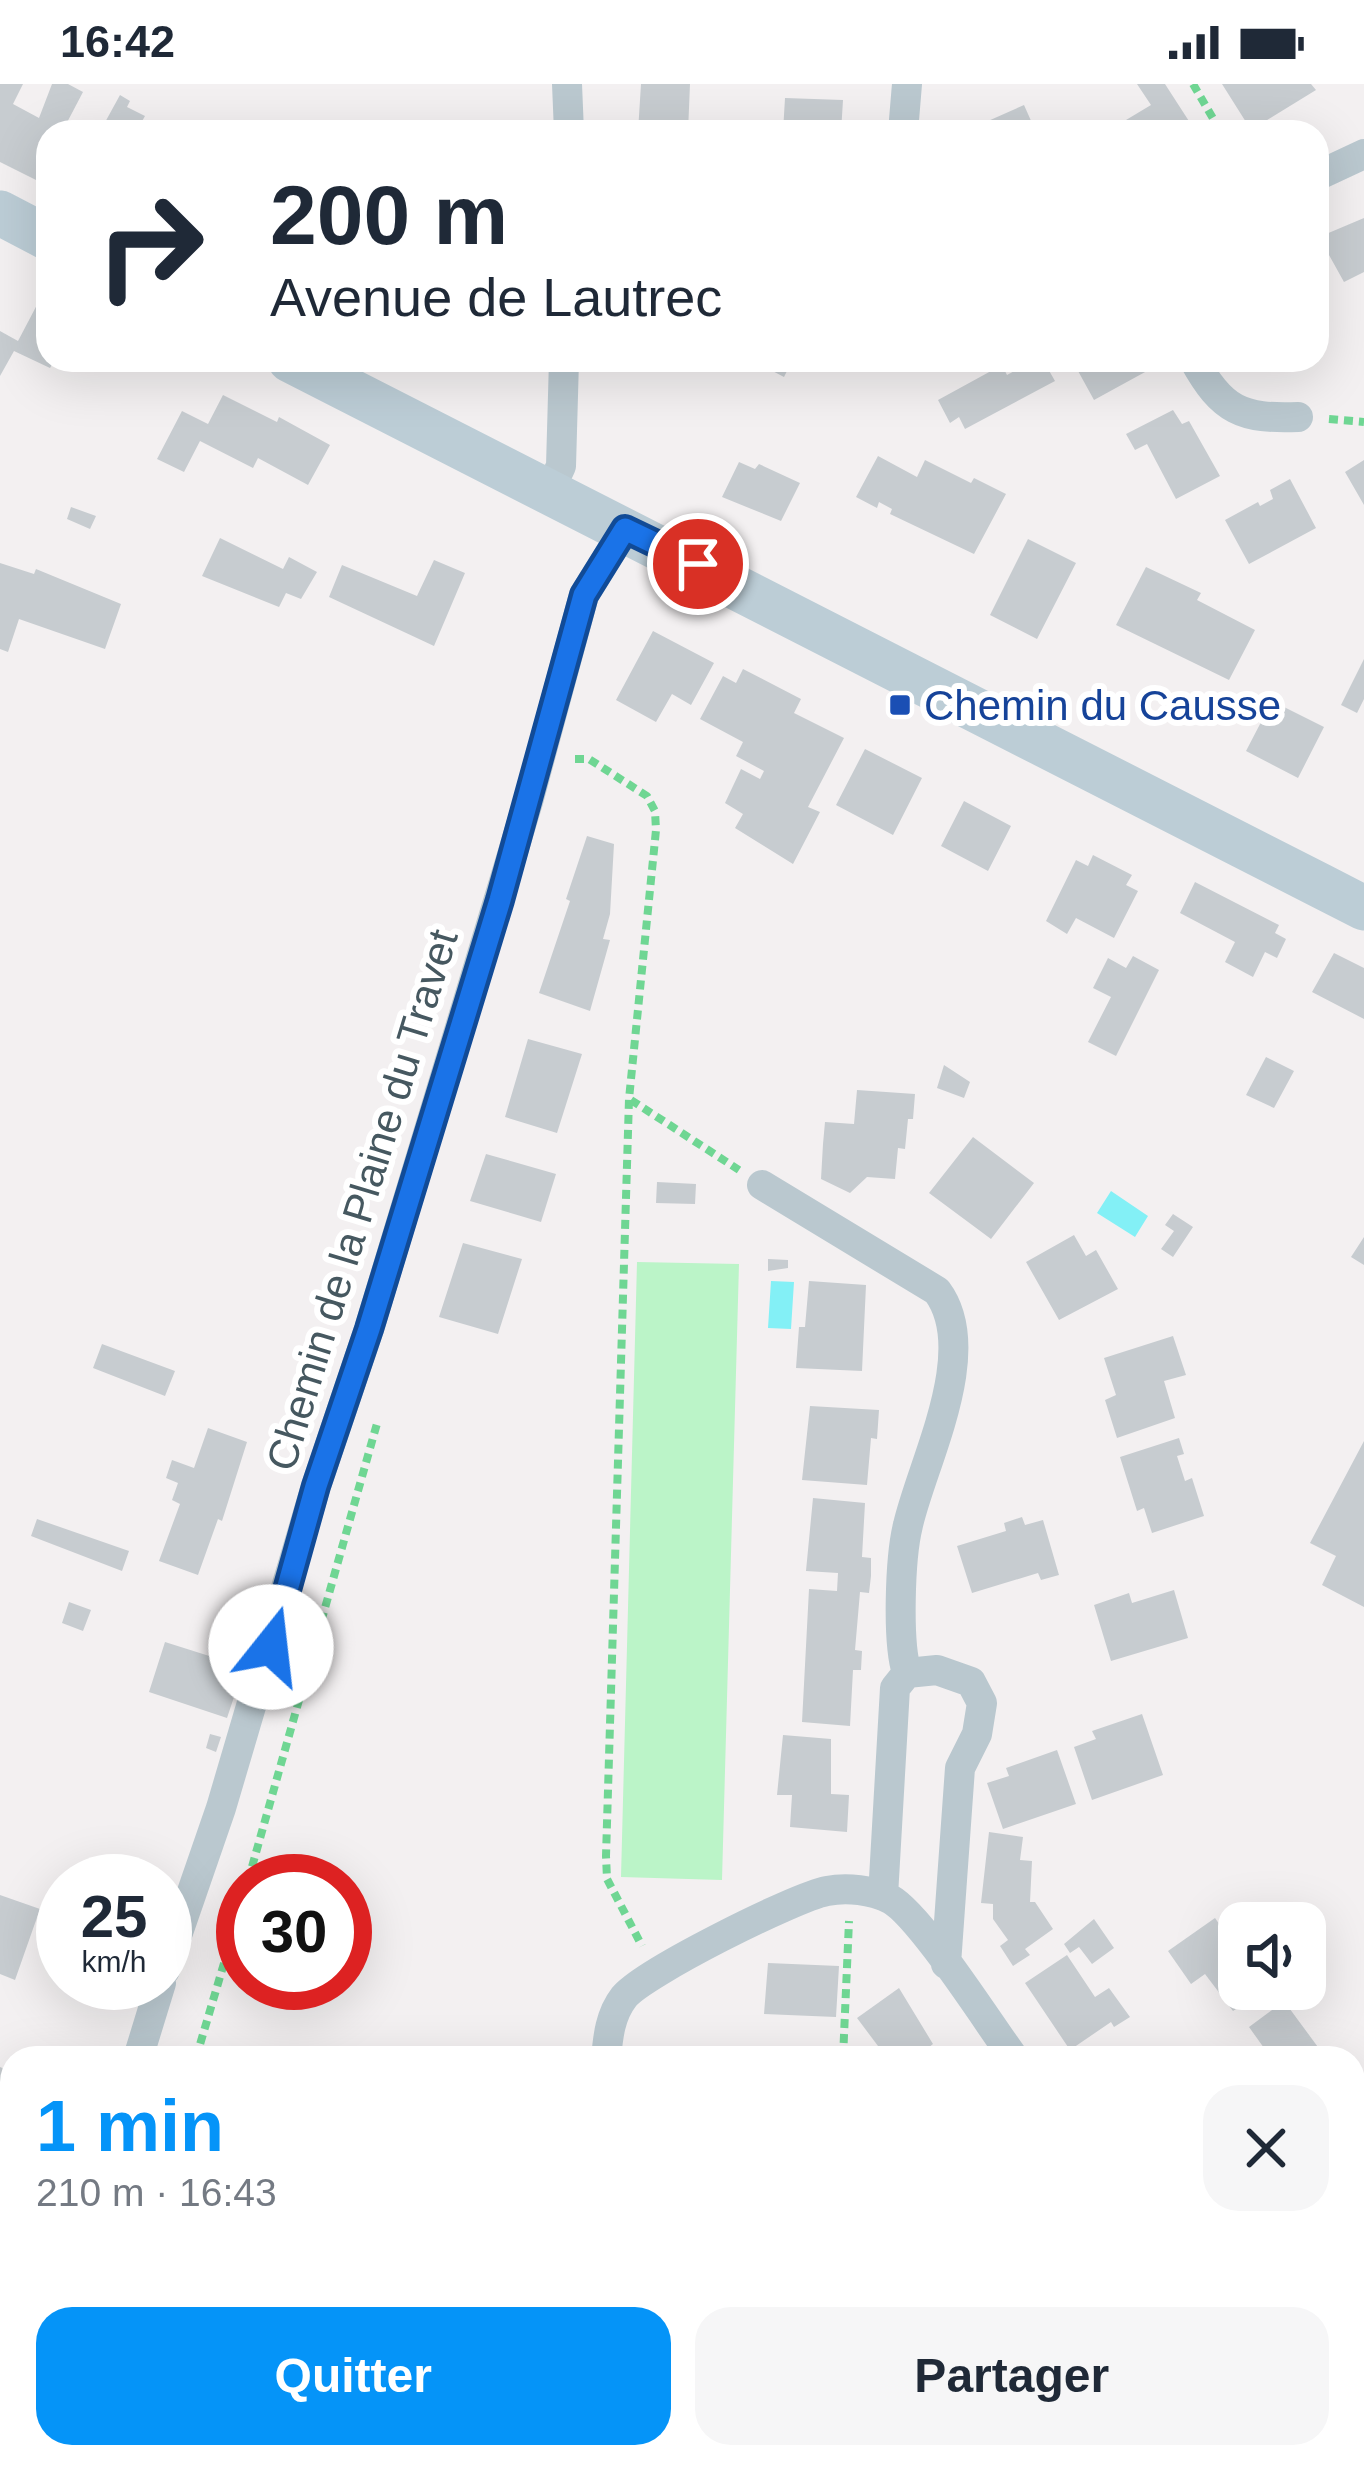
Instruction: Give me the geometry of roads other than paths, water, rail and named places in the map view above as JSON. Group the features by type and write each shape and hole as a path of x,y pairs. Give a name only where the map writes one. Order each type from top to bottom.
{"main road":[{"path":"0,213 36,232"},
{"path":"314,372 1364,908"}],"street":[{"path":"567,84 568,120"},
{"path":"904,120 907,84"},
{"path":"1329,170 1364,154"},
{"path":"550,490 561,466 565,372"},
{"path":"1200,372 1210,390 1254,418 1298,417"},
{"name":"Chemin de la Plaine du Travet","path":"192,1892 517,842 584,595 625,529"},
{"path":"762,1185 937,1291 947,1309 949,1401 907,1527 900,1652 907,1673"},
{"path":"884,1896 896,1688 907,1673 937,1670 971,1682 982,1703 977,1734 960,1768 946,1964"},
{"path":"607,2046 622,1999 656,1971 810,1895 850,1889 884,1896 909,1913 1005,2046"},
{"path":"142,2046 152,2010"}],"water":[{"path":"1111,1191 1148,1216 1135,1237 1097,1213"},
{"path":"771,1281 794,1282 791,1329 768,1328"}],"place":[{"name":"Chemin du Causse","path":"900,705"}]}
